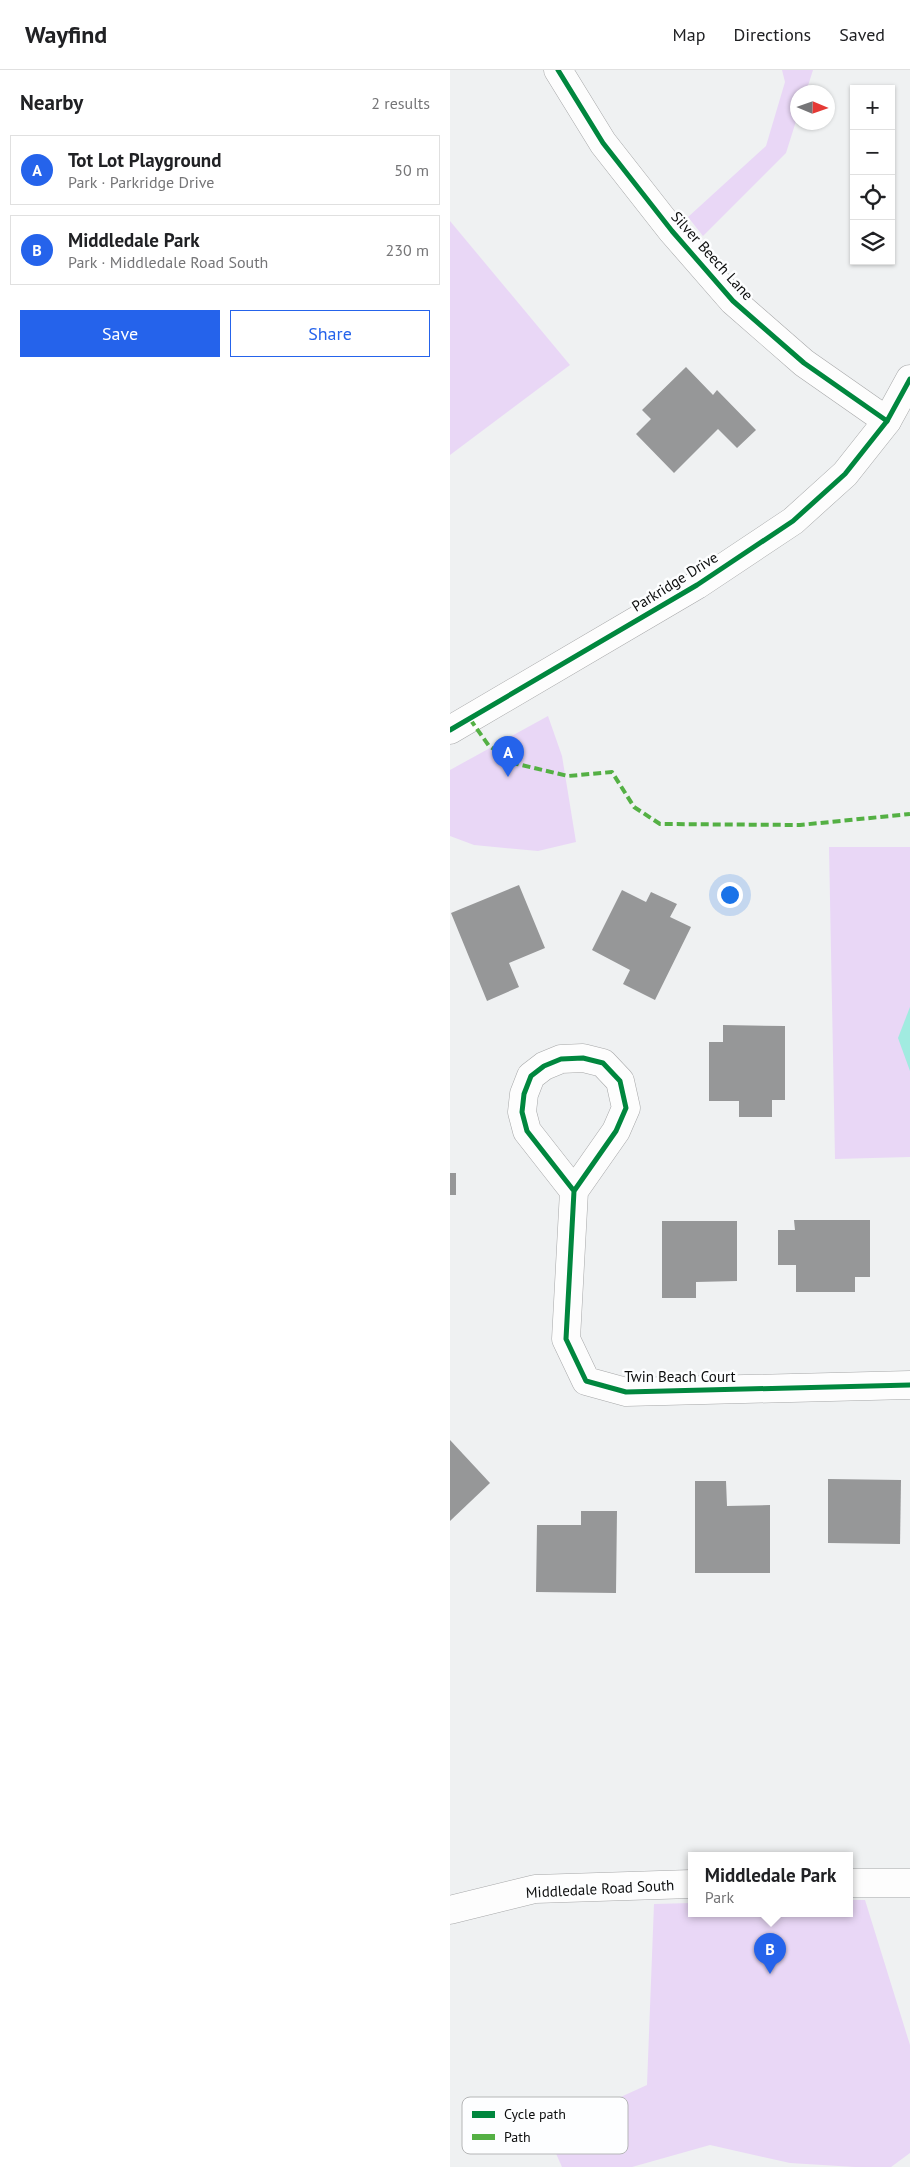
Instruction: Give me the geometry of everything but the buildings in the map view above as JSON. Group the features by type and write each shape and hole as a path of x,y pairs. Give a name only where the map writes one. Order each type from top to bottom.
{"street":[{"name":"Silver Beech Lane","path":"558,70 603,142 672,231 733,301 804,363 886,421"},
{"name":"Parkridge Drive","path":"450,730 696,585 793,521 845,474 886,421 910,379"},
{"path":"583,1058 603,1063 620,1081 626,1108 616,1131 574,1191 527,1131 522,1112 524,1094 531,1076 544,1066 561,1059 583,1058"},
{"name":"Twin Beach Court","path":"574,1191 566,1339 586,1381 626,1392 910,1384"},
{"path":"853,1883 910,1883"},
{"name":"Middledale Road South","path":"450,1910 534,1889 688,1884"}],"shaded area":[{"path":"782,70 813,70 808,85 790,85 790,130 793,130 786,153 703,236 688,217 766,146 785,82"},
{"path":"450,221 570,365 450,455"},
{"path":"548,716 562,756 576,842 538,851 474,845 450,836 450,770"},
{"path":"829,847 910,847 910,1157 835,1159"},
{"path":"910,1007 910,1071 898,1038"},
{"path":"853,1900 865,1900 910,2045 910,2153 891,2167 855,2167 790,2163 710,2145 632,2167 562,2167 556,2154 628,2154 628,2097 621,2097 647,2085 654,1904 688,1903 688,1917 853,1917"}],"marked path":[{"path":"470,719 489,746 517,764 568,776 612,772 634,807 660,824 800,825 910,814"}],"cycle path":[{"path":"558,70 603,143 672,231 733,301 804,363 887,421"},
{"path":"450,730 697,585 793,521 845,474 887,421 910,379"},
{"path":"574,1191 527,1131 522,1112 524,1094 531,1076 544,1066 561,1059 583,1058 603,1063 620,1081 626,1108 616,1131 574,1191 566,1339 586,1381 626,1392 910,1385"}],"place":[{"name":"Tot Lot Playground","path":"508,777"},
{"name":"Middledale Park","path":"770,1974"}]}
